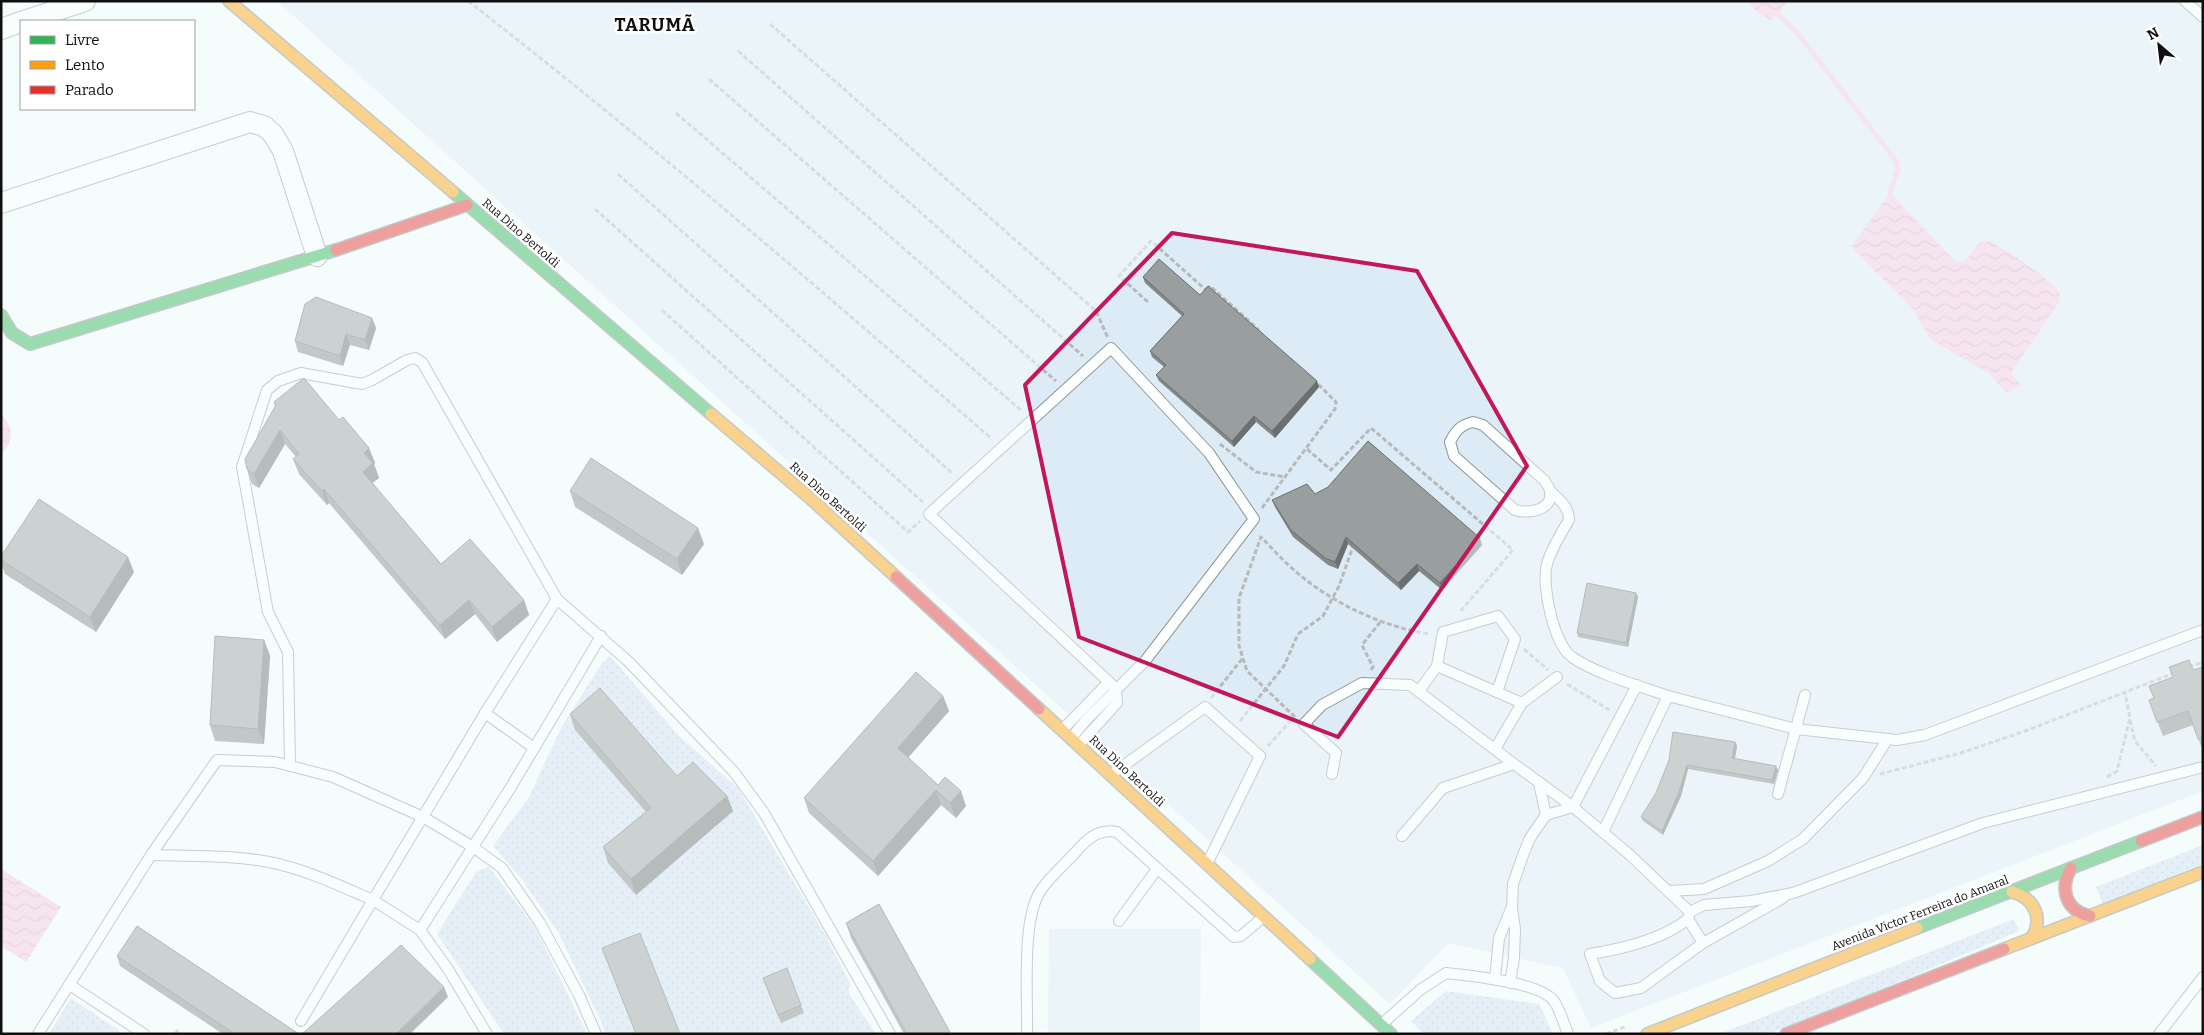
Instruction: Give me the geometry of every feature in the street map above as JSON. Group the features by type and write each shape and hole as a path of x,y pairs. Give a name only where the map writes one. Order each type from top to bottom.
{"main road":[{"name":"Rua Dino Bertoldi","path":"229,1 812,499 1391,1034"},
{"path":"1,315 5,326 17,338 30,344 318,256 467,205"},
{"name":"Avenida Victor Ferreira do Amaral","path":"1648,1034 2203,817"},
{"path":"2071,868 2064,884 2066,900 2075,910 2090,916"},
{"path":"1786,1034 2203,872"},
{"path":"2012,892 2027,898 2037,911 2038,925 2030,939"}],"street":[{"path":"29,20 85,1"},
{"path":"1,29 20,23"},
{"path":"1,203 250,122 264,126 273,134 283,151 318,256"}],"lane":[{"path":"2185,1 2203,17"},
{"path":"1062,730 1112,686 1145,661 1254,519 1209,453 1111,348 931,513 1112,686 1117,703 1075,742"},
{"path":"290,766 288,652 268,612 242,468 268,390 278,381 300,373 362,384 406,360 415,358 422,362 557,599 600,636 668,702 734,772 764,813 890,1034"},
{"path":"1550,491 1549,500 1543,507 1533,512 1515,510 1454,456 1450,442 1455,431 1463,425 1473,422 1483,425 1532,468 1545,481 1550,491 1566,506 1569,520 1547,566 1547,599 1557,635 1571,657 1600,671 1668,696 1796,730 1887,740 1908,740 2203,630"},
{"path":"301,1021 485,713 557,599"},
{"path":"1419,691 1437,666 1443,632 1498,616 1515,639 1497,692"},
{"path":"420,930 534,748 600,636"},
{"path":"1437,666 1522,703"},
{"path":"1495,750 1522,703 1557,677"},
{"path":"1332,774 1336,753 1304,724 1322,705 1362,683 1410,684 1573,808 1670,891 1689,916 1703,944"},
{"path":"1510,983 1514,958 1515,929 1512,908 1513,884 1523,854 1530,838 1546,815 1573,808 1637,685"},
{"path":"1778,794 1805,695"},
{"path":"1602,832 1668,696"},
{"path":"1111,775 1205,707 1260,756 1207,865"},
{"path":"485,713 534,748"},
{"path":"1670,891 1704,889 1768,861 1803,839 1863,778 1887,740"},
{"path":"38,1034 151,855 217,760 275,762 333,777 423,817 502,868 540,924 579,995 596,1034"},
{"path":"1402,836 1443,788 1514,764"},
{"path":"1793,893 1703,944 1641,988 1615,993 1600,981 1590,954 1610,951 1667,932 1704,905 1751,901 1793,893 1983,824 2203,767"},
{"path":"1539,783 1546,815"},
{"path":"1027,1034 1028,927 1033,905 1041,890 1084,843 1095,834 1107,830 1117,832 1234,937 1241,936 1263,916"},
{"path":"151,855 269,862 313,875 373,900 420,930 448,969 487,1034"},
{"path":"1119,921 1157,869"},
{"path":"1495,979 1499,938 1512,908"},
{"path":"1382,1025 1420,990 1446,973 1495,979 1538,991 1554,1001 1568,1034"},
{"path":"2159,1034 2203,978"},
{"path":"70,985 144,1034"}],"path":[{"path":"468,1 577,86 787,260 1002,448"},
{"path":"770,24 1096,311 1111,348"},
{"path":"738,51 1093,365"},
{"path":"710,79 1066,389"},
{"path":"676,113 1032,420"},
{"path":"618,174 963,483"},
{"path":"595,209 931,513 908,532 662,310"},
{"path":"1148,302 1119,276 1151,241 1206,290"},
{"path":"1201,296 1210,286 1260,331"},
{"path":"1254,519 1307,450 1335,409 1336,402 1309,376"},
{"path":"1304,724 1247,671 1238,646 1239,598 1248,568 1261,537 1295,571 1336,599 1381,621 1428,634 1443,632 1513,550 1371,428 1332,470 1307,450"},
{"path":"1215,440 1256,472 1286,477"},
{"path":"1231,730 1267,689 1284,666 1298,634 1323,616 1339,586 1356,539"},
{"path":"1362,683 1373,667 1362,644 1381,621"},
{"path":"1205,707 1242,659"},
{"path":"2185,669 2203,662"},
{"path":"1863,778 1961,753 2028,730 2177,672"},
{"path":"2125,693 2135,741 2158,768"},
{"path":"1260,756 1294,716"},
{"path":"2102,781 2117,771 2130,718"},
{"path":"175,1034 178,1030"}],"highlighted area":[{"path":"1172,233 1417,271 1527,466 1338,737 1079,637 1025,385"}],"shaded area":[{"path":"277,1 2203,1 2203,791 1591,1028 1563,968 1448,943 1390,1004"},
{"path":"610,656 680,737 738,788 826,936 850,983 849,994 876,1034 605,1034 601,1021 558,932 523,881 493,846 529,797 561,728 602,663"},
{"path":"2203,845 2203,864 2103,904 2096,887"},
{"path":"489,867 536,929 587,1034 504,1034 437,934 476,872"},
{"path":"2014,919 2019,931 1854,1001 1768,1034 1719,1034"},
{"path":"1049,929 1201,929 1200,1034 1048,1034"},
{"path":"1446,991 1539,1004 1553,1034 1424,1034 1411,1021"},
{"path":"71,998 124,1034 49,1034"}],"water":[{"path":"1747,1 1787,1 1782,10 1771,20 1757,12"},
{"path":"1890,193 1955,261 1965,261 1979,243 1989,241 2016,256 2048,281 2059,293 2060,301 2011,373 2021,385 2007,393 1988,373 1931,340 1912,308 1851,247"},
{"path":"1,414 8,424 11,434 8,444 1,454"},
{"path":"1,869 61,907 26,962 1,946"}],"building":[{"path":"1159,259 1200,295 1208,286 1317,381 1272,431 1254,416 1232,441 1156,375 1166,365 1150,351 1184,314 1143,277"},
{"path":"316,297 372,318 365,340 346,334 340,356 295,341 305,304"},
{"path":"304,378 339,420 343,417 369,448 364,453 373,463 363,472 441,564 470,539 524,600 492,627 469,600 440,625 324,489 322,491 293,459 299,454 280,430 254,474 247,469 245,459 276,405 274,402"},
{"path":"1368,441 1480,538 1440,583 1417,564 1398,583 1346,537 1335,562 1325,558 1291,530 1272,500 1307,484 1315,494 1328,487"},
{"path":"591,458 698,528 677,559 570,491"},
{"path":"39,499 128,557 90,617 1,560 1,556"},
{"path":"1587,583 1636,593 1626,643 1577,633"},
{"path":"215,636 264,640 258,729 210,725"},
{"path":"2189,660 2193,670 2203,667 2203,737 2198,739 2188,711 2157,722 2149,700 2154,698 2149,686 2173,677 2169,667"},
{"path":"916,672 943,696 898,748 938,785 945,777 961,791 950,803 936,790 873,861 804,798"},
{"path":"600,688 677,776 693,762 727,796 631,879 603,847 651,808 570,714"},
{"path":"1673,732 1735,742 1732,758 1776,766 1772,780 1687,765 1679,792 1662,831 1641,817 1656,793 1669,760"},
{"path":"879,904 950,1032 948,1034 907,1034 846,923"},
{"path":"137,926 299,1034 235,1034 117,956"},
{"path":"640,933 680,1034 636,1034 602,948"},
{"path":"401,945 444,987 396,1034 302,1034"},
{"path":"787,968 801,1005 778,1015 763,978"}],"waterway":[{"path":"1778,14 1799,35 1896,161 1898,169 1890,193"}],"traffic: fast":[{"path":"453,192 711,414"},
{"path":"1,315 12,333 30,344 336,250"},
{"path":"1917,928 2141,841"},
{"path":"1310,959 1391,1034"}],"traffic: slow":[{"path":"229,1 453,192"},
{"path":"711,414 811,499 896,577"},
{"path":"1039,709 1310,959"},
{"path":"2004,949 2203,872"},
{"path":"2012,892 2026,899 2035,910 2037,924 2031,939"},
{"path":"1647,1034 1917,928"}],"traffic: jam":[{"path":"336,250 467,205"},
{"path":"896,577 1039,709"},
{"path":"2141,841 2203,817"},
{"path":"2071,868 2067,876 2065,891 2067,898 2075,909 2090,916"},
{"path":"1786,1034 2004,949"}],"district":[{"name":"TARUMÃ","path":"655,25"}]}
